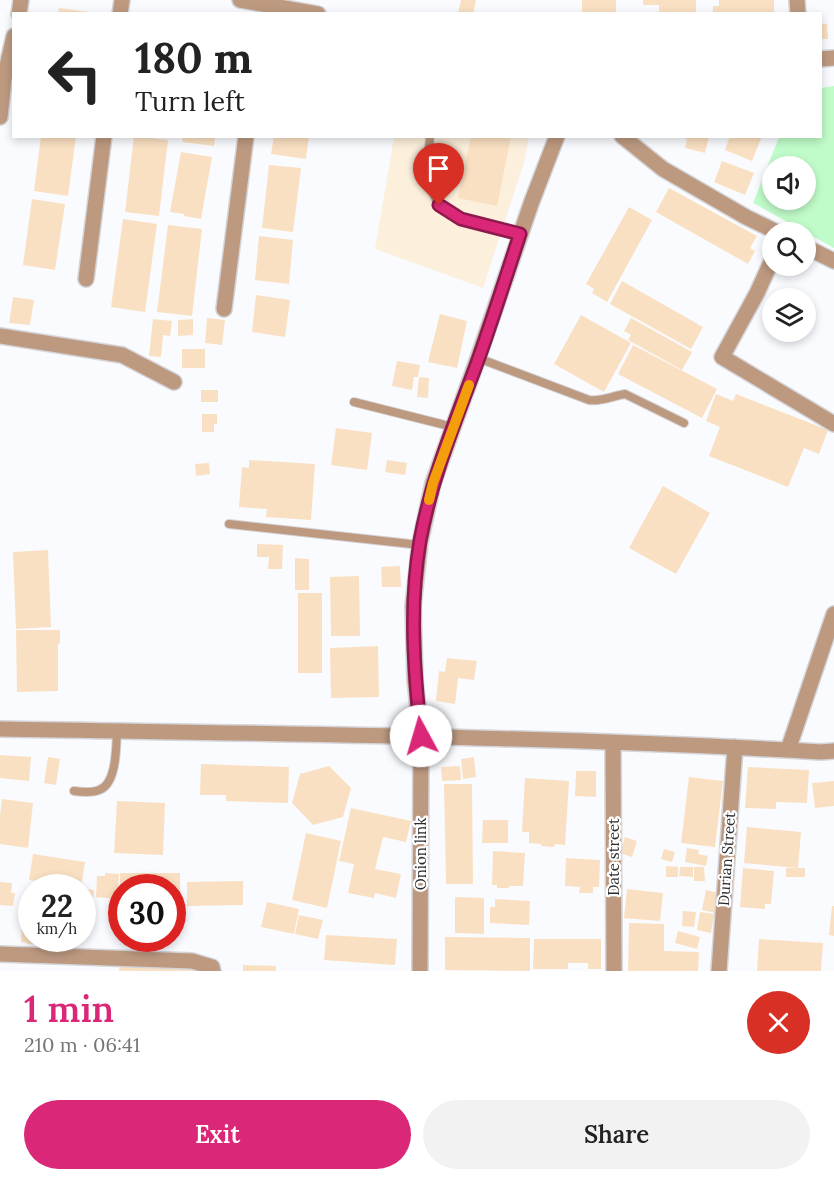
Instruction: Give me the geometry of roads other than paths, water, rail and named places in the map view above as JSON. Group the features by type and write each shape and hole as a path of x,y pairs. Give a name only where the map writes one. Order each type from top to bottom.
{"street":[{"path":"240,0 304,12"},
{"path":"0,117 4,79 12,45"},
{"path":"86,279 104,138"},
{"path":"224,309 246,138"},
{"name":"Onion link","path":"420,971 421,736 415,680 413,606 420,545 433,483 520,234 556,138"},
{"path":"624,138 663,169 762,225"},
{"path":"816,252 834,261"},
{"path":"765,276 722,357 834,424"},
{"path":"0,336 122,355 174,382"},
{"path":"788,750 834,614"},
{"path":"0,729 421,736 834,751"},
{"name":"Date street","path":"613,743 614,971"},
{"name":"Durian Street","path":"719,971 735,747"},
{"path":"0,954 192,961 212,967 213,971"},
{"path":"22,955 23,971"}],"lane":[{"path":"430,138 430,186 439,205 461,219 520,234"},
{"path":"478,358 589,400 597,401 625,394 684,423"},
{"path":"354,402 453,427"},
{"path":"229,524 420,545"},
{"path":"75,791 88,792 100,790 106,786 112,776 117,731"}]}
